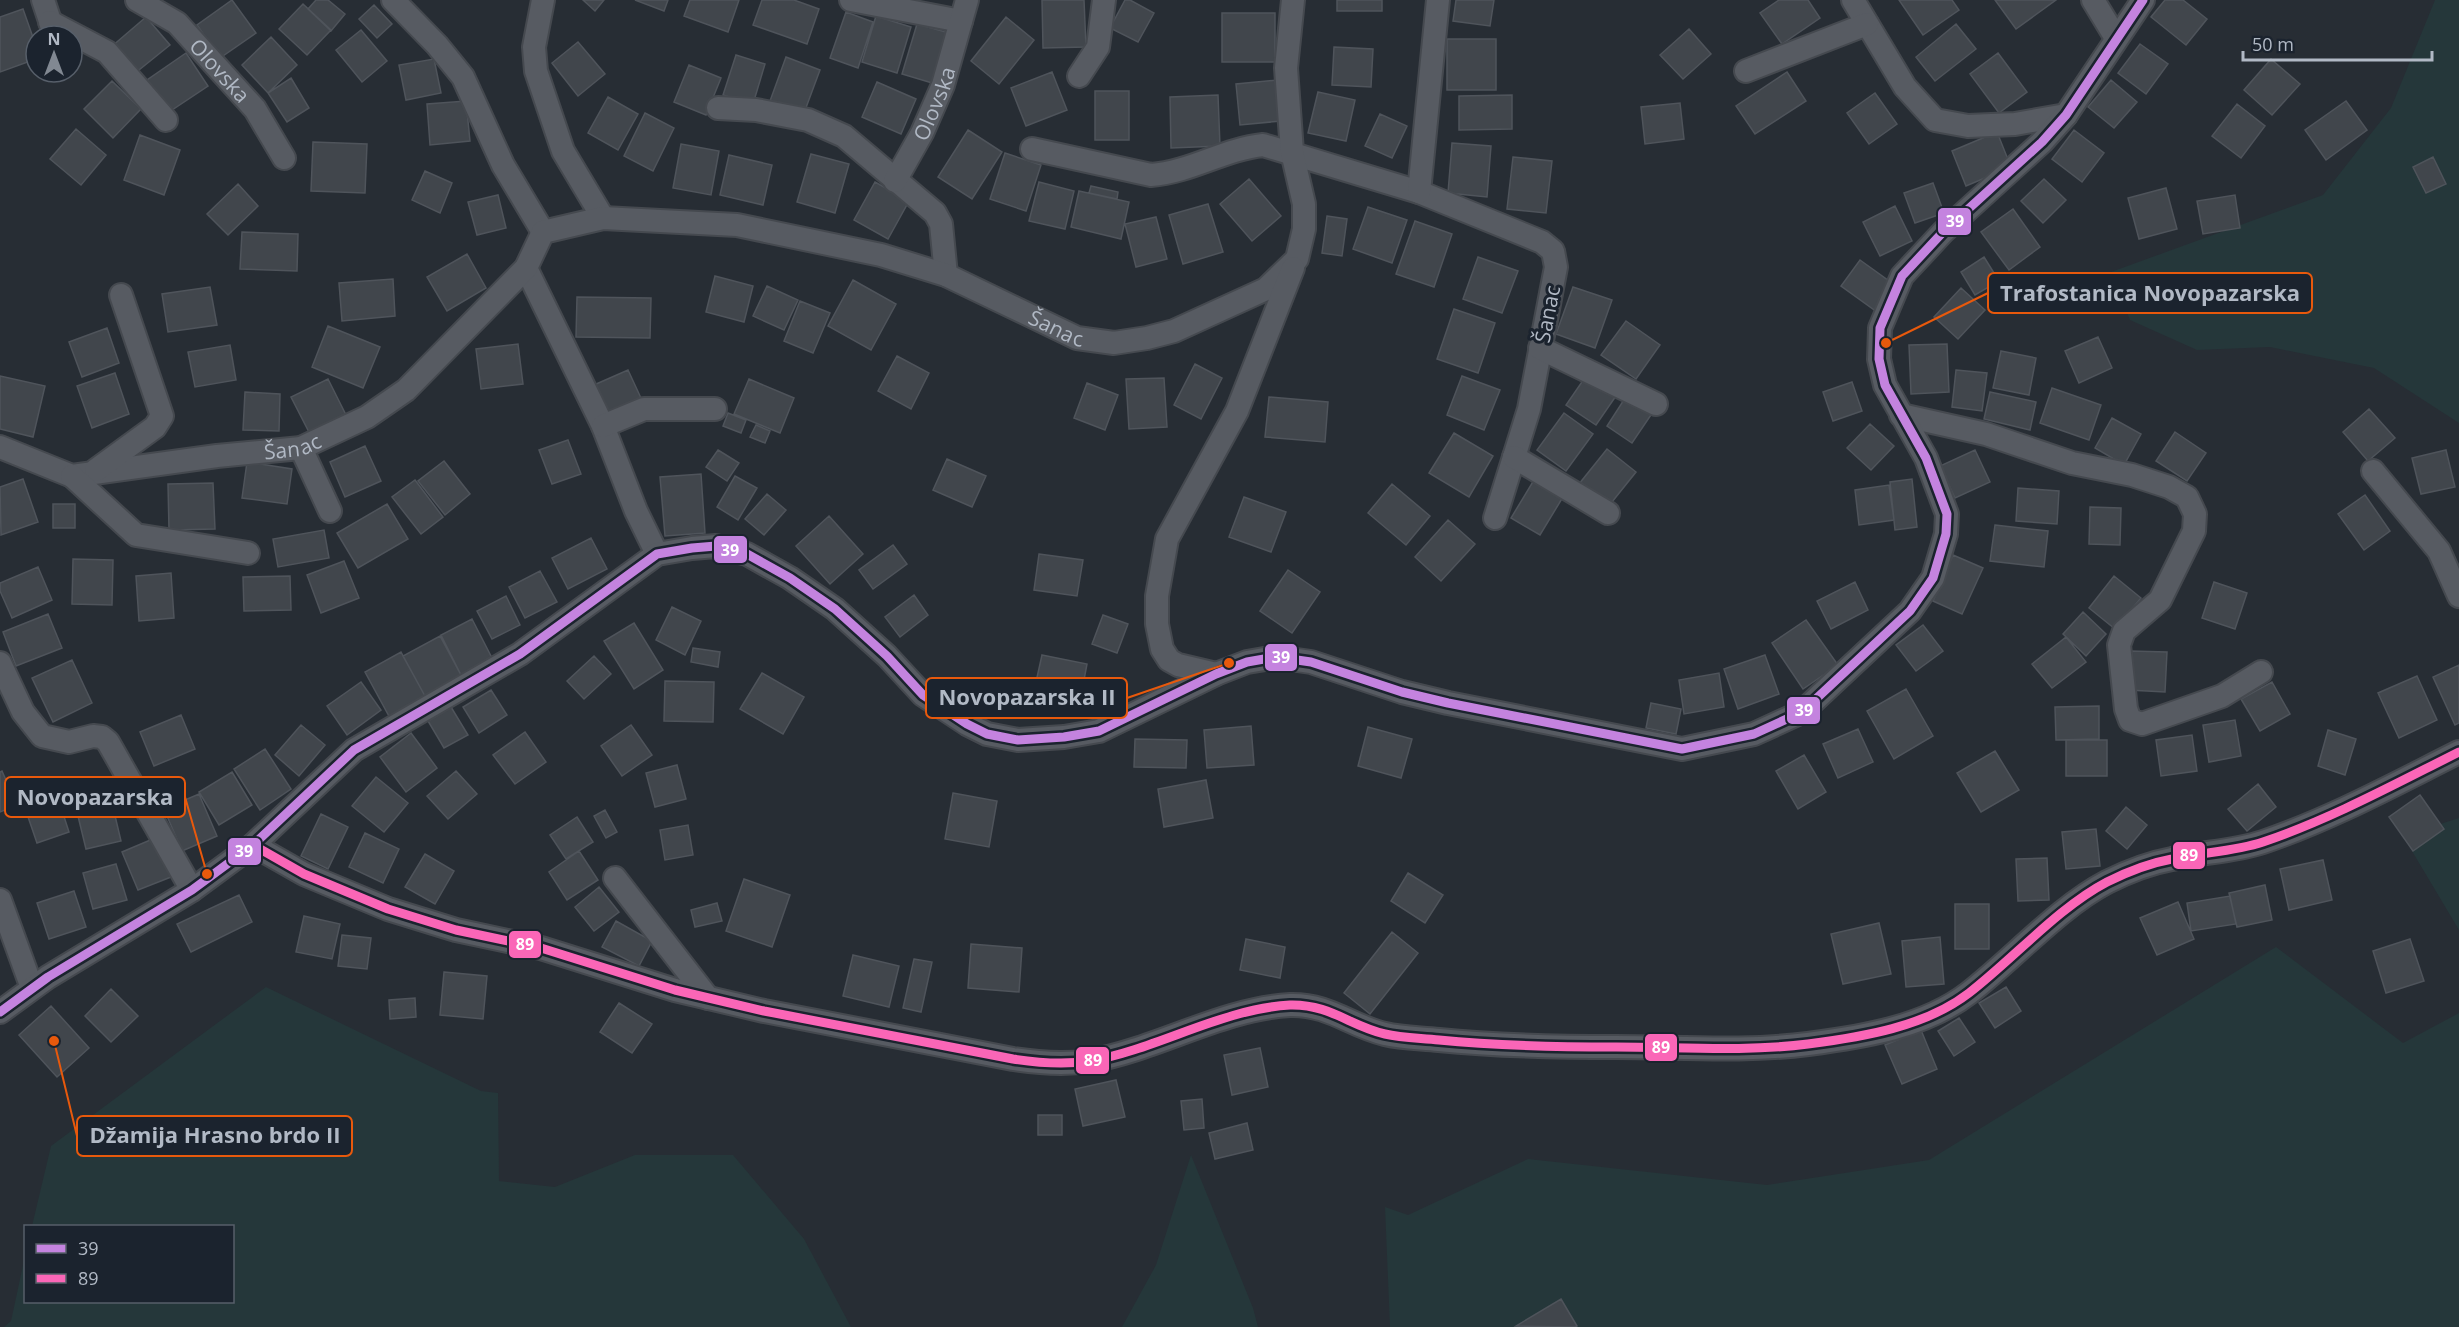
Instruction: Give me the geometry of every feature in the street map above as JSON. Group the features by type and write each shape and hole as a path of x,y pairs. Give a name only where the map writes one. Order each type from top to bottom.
{"street":[{"path":"43,0 50,24"},
{"name":"Olovska","path":"137,0 177,23 255,109 284,158"},
{"path":"393,0 437,45 463,77 503,165 543,232"},
{"path":"543,0 534,47 536,70 563,151 603,218"},
{"name":"Olovska","path":"851,0 964,10 943,85 922,132 895,181"},
{"path":"1079,76 1098,47 1104,0"},
{"path":"1216,674 1178,665 1169,660 1162,650 1157,624 1157,596 1167,539 1237,411 1297,259 1304,229 1304,204 1292,152 1286,68 1293,0"},
{"path":"1419,192 1438,0"},
{"path":"1853,0 1905,87 1935,120 1968,126 2015,124 2066,114"},
{"path":"2093,0 2116,38"},
{"path":"1,1013 32,988 136,922 192,890 253,845 354,750 520,654 657,554 716,546 747,554 790,578 835,609 887,656 923,695 967,724 987,734 1018,740 1064,737 1099,731 1216,674 1247,662 1276,657 1311,662 1402,692 1501,714 1682,749 1754,734 1802,712 1910,611 1933,578 1946,534 1947,514 1926,458 1885,385 1879,359 1880,328 1902,276 1943,232 2042,142 2066,114 2143,0"},
{"path":"1746,70 1867,24"},
{"path":"84,42 107,52 166,120"},
{"path":"718,108 756,110 808,120 844,136 935,213 941,224 946,275"},
{"name":"Šanac","path":"1032,149 1151,175 1171,174 1244,147 1263,145 1419,192 1542,242 1553,251 1556,267 1529,409 1495,518"},
{"name":"Šanac","path":"0,447 82,474 217,456 301,448 367,417 406,390 526,268 543,232 603,218 737,225 881,255 946,275 1077,338 1114,343 1174,331 1218,312 1266,289 1297,259"},
{"path":"526,268 603,426 636,511 657,554"},
{"path":"121,296 162,416 155,427 82,474 136,535 248,553"},
{"path":"1540,348 1656,404"},
{"path":"603,426 644,409 715,409"},
{"path":"1901,415 1986,434 2072,464 2132,475 2169,486 2187,497 2195,514 2194,531 2160,600 2124,631 2119,645 2126,709 2130,720 2142,724 2222,696 2260,672"},
{"path":"301,448 330,511"},
{"path":"1514,457 1608,513"},
{"path":"2373,471 2439,551 2459,596"},
{"path":"0,663 23,712 42,736 69,742 93,736 102,737 108,742 192,890"},
{"path":"253,845 304,874 388,909 456,930 541,948 675,990 708,998 854,1030 1013,1059 1053,1064 1090,1060 1134,1050 1265,1008 1293,1005 1311,1006 1337,1013 1384,1034 1490,1045 1750,1047 1807,1044 1902,1025 1935,1013 1966,996 2078,901 2104,884 2131,871 2171,859 2239,849 2263,842 2305,826 2459,752"},
{"path":"615,878 708,998"},
{"path":"0,900 32,988"}],"shaded area":[{"path":"2435,0 2459,0 2459,423 2374,368 2270,347 2197,350 2130,320 2111,272 2323,195 2391,108"},
{"path":"2459,818 2459,930 2403,836"},
{"path":"2276,947 2403,1043 2459,1013 2459,1327 1390,1327 1385,1207 1408,1215 1528,1159 1767,1185 1929,1160"},
{"path":"266,987 481,1091 498,1093 499,1181 555,1187 635,1155 733,1155 804,1239 851,1327 4,1327 11,1321 24,1261 24,1303 234,1303 234,1225 32,1225 51,1146"},
{"path":"1191,1155 1253,1308 1258,1327 1122,1327 1156,1265"}],"building":[{"path":"232,0 256,33 220,58 197,25"},
{"path":"316,0 328,0 345,14 331,31 308,9"},
{"path":"583,0 604,0 595,11"},
{"path":"635,0 668,0 664,11"},
{"path":"690,0 739,0 728,32 684,16"},
{"path":"762,0 794,0 819,9 807,44 753,25"},
{"path":"1042,0 1084,0 1086,47 1043,48"},
{"path":"1125,0 1130,0 1154,13 1138,42 1110,28"},
{"path":"1337,0 1382,0 1382,11 1337,11"},
{"path":"1456,0 1494,0 1490,26 1453,21"},
{"path":"1779,0 1808,0 1820,18 1782,44 1760,13"},
{"path":"1899,0 1952,0 1959,10 1923,35"},
{"path":"1995,0 2056,0 2016,29"},
{"path":"2165,0 2183,0 2207,19 2186,45 2151,17"},
{"path":"303,4 331,30 307,55 279,29"},
{"path":"374,5 392,24 377,38 359,19"},
{"path":"23,9 28,24 24,24 24,63 0,72 0,17"},
{"path":"846,12 873,22 858,68 830,58"},
{"path":"1222,13 1275,13 1275,62 1222,62"},
{"path":"876,16 911,27 897,73 862,62"},
{"path":"146,17 170,45 134,74 111,47"},
{"path":"1006,17 1034,40 999,84 971,61"},
{"path":"917,24 953,34 939,85 902,74"},
{"path":"1956,24 1976,49 1935,81 1916,57"},
{"path":"1689,29 1711,54 1683,79 1660,55"},
{"path":"361,30 387,61 362,82 336,50"},
{"path":"271,37 297,65 268,93 242,65"},
{"path":"1447,39 1496,39 1496,90 1447,90"},
{"path":"578,42 605,74 578,96 552,63"},
{"path":"2140,44 2168,64 2146,94 2118,73"},
{"path":"1334,47 1373,49 1371,87 1332,85"},
{"path":"186,53 208,86 169,112 147,80"},
{"path":"1998,53 2027,92 1999,113 1970,74"},
{"path":"736,55 765,64 753,104 723,95"},
{"path":"786,57 820,70 804,113 770,101"},
{"path":"434,59 441,93 406,100 399,65"},
{"path":"2271,59 2300,84 2272,115 2244,90"},
{"path":"689,65 721,78 706,115 674,102"},
{"path":"1052,72 1067,110 1026,126 1011,88"},
{"path":"1787,72 1806,101 1755,134 1736,106"},
{"path":"291,78 309,108 287,122 268,93"},
{"path":"1278,80 1281,121 1240,125 1236,84"},
{"path":"2111,80 2137,102 2114,128 2088,107"},
{"path":"112,81 141,109 113,138 84,109"},
{"path":"877,82 916,99 901,134 862,117"},
{"path":"1095,91 1129,91 1129,140 1095,140"},
{"path":"1318,92 1355,100 1346,141 1308,133"},
{"path":"1875,93 1897,124 1869,144 1847,113"},
{"path":"1218,95 1220,146 1171,148 1170,97"},
{"path":"1512,95 1512,129 1459,130 1459,96"},
{"path":"608,97 638,114 618,150 588,133"},
{"path":"466,101 470,141 430,145 427,104"},
{"path":"2346,101 2367,130 2326,160 2305,130"},
{"path":"1680,103 1684,139 1645,144 1641,107"},
{"path":"2237,104 2265,126 2241,158 2212,136"},
{"path":"645,113 674,128 653,171 624,156"},
{"path":"1380,114 1407,126 1392,158 1365,146"},
{"path":"76,129 106,155 81,185 50,159"},
{"path":"968,130 1002,152 972,199 938,177"},
{"path":"2074,130 2104,153 2082,182 2052,159"},
{"path":"1997,132 2011,167 1966,186 1952,151"},
{"path":"140,135 180,150 164,195 124,180"},
{"path":"313,142 367,144 365,193 311,191"},
{"path":"1452,143 1491,146 1487,197 1448,193"},
{"path":"681,144 719,151 711,195 673,188"},
{"path":"1005,153 1041,165 1026,211 990,199"},
{"path":"811,154 849,164 835,213 797,202"},
{"path":"729,155 772,165 763,205 720,195"},
{"path":"1513,157 1552,161 1546,213 1507,209"},
{"path":"2433,157 2446,184 2426,193 2413,167"},
{"path":"425,171 452,183 440,213 412,200"},
{"path":"1249,179 1281,216 1252,241 1220,204"},
{"path":"2044,179 2066,200 2043,223 2021,201"},
{"path":"875,182 909,201 888,239 854,220"},
{"path":"1039,182 1074,191 1065,229 1029,221"},
{"path":"1933,183 1944,213 1915,223 1904,193"},
{"path":"238,184 258,206 228,235 207,214"},
{"path":"1091,186 1118,192 1117,199 1089,193"},
{"path":"2166,188 2177,229 2139,239 2128,198"},
{"path":"1079,191 1129,202 1121,239 1071,227"},
{"path":"498,195 506,228 477,235 468,202"},
{"path":"2235,195 2240,228 2203,234 2197,201"},
{"path":"1208,204 1223,252 1183,264 1169,215"},
{"path":"1895,206 1912,241 1880,256 1863,222"},
{"path":"1368,207 1407,220 1392,263 1353,249"},
{"path":"2013,209 2040,247 2009,270 1981,232"},
{"path":"1327,216 1347,219 1342,256 1322,253"},
{"path":"1156,217 1167,259 1136,267 1125,224"},
{"path":"1415,221 1452,234 1434,287 1396,274"},
{"path":"242,232 298,234 297,271 240,269"},
{"path":"467,254 486,288 447,311 427,277"},
{"path":"1478,257 1518,271 1502,313 1463,299"},
{"path":"1984,257 1999,281 1975,295 1961,272"},
{"path":"1860,260 1896,286 1877,312 1841,286"},
{"path":"715,276 753,286 744,322 706,312"},
{"path":"393,279 395,316 342,321 339,283"},
{"path":"853,280 896,304 871,350 828,326"},
{"path":"767,286 798,300 784,330 753,316"},
{"path":"210,287 217,325 168,332 162,294"},
{"path":"1573,287 1612,300 1595,348 1556,334"},
{"path":"1961,288 1985,310 1958,339 1934,317"},
{"path":"577,297 651,298 650,338 576,337"},
{"path":"800,301 830,313 813,353 784,341"},
{"path":"1454,309 1495,323 1478,373 1437,359"},
{"path":"1626,321 1660,345 1636,379 1601,355"},
{"path":"328,326 380,347 363,388 312,367"},
{"path":"107,328 119,363 82,377 69,342"},
{"path":"2098,337 2112,368 2079,383 2065,351"},
{"path":"518,344 523,384 481,389 476,349"},
{"path":"1947,344 1949,392 1911,394 1909,345"},
{"path":"230,345 236,380 195,387 188,352"},
{"path":"2001,351 2036,358 2029,395 1993,388"},
{"path":"897,356 929,373 911,409 878,391"},
{"path":"1195,364 1222,378 1201,419 1174,405"},
{"path":"628,370 641,398 607,413 594,385"},
{"path":"1956,370 1987,373 1982,411 1952,407"},
{"path":"115,373 129,414 92,428 77,386"},
{"path":"0,376 45,386 33,437 0,429"},
{"path":"1462,376 1500,390 1484,430 1447,415"},
{"path":"1586,376 1616,396 1596,425 1566,405"},
{"path":"1164,378 1167,427 1129,429 1126,379"},
{"path":"328,379 348,419 312,438 291,397"},
{"path":"749,379 794,398 780,433 734,414"},
{"path":"1852,382 1862,411 1833,421 1823,392"},
{"path":"1087,383 1118,395 1105,430 1074,418"},
{"path":"2052,388 2101,405 2089,440 2040,423"},
{"path":"245,392 280,394 279,431 243,430"},
{"path":"1990,392 2036,402 2030,430 1984,419"},
{"path":"1627,395 1653,412 1632,443 1607,426"},
{"path":"1269,397 1328,402 1325,442 1265,437"},
{"path":"2369,409 2395,438 2368,461 2343,432"},
{"path":"728,413 746,420 741,433 723,426"},
{"path":"1564,413 1593,434 1566,471 1537,450"},
{"path":"2112,418 2141,434 2124,465 2095,448"},
{"path":"1870,424 1894,446 1871,470 1847,448"},
{"path":"756,425 770,431 765,443 750,437"},
{"path":"2175,432 2206,453 2187,481 2156,461"},
{"path":"1454,433 1493,456 1469,497 1429,473"},
{"path":"568,440 581,474 552,484 539,450"},
{"path":"365,446 381,481 345,497 330,462"},
{"path":"1607,449 1636,472 1608,507 1579,484"},
{"path":"718,450 739,463 727,481 706,467"},
{"path":"1975,450 1990,482 1955,498 1940,466"},
{"path":"2446,450 2455,487 2421,494 2412,458"},
{"path":"947,459 986,476 972,507 933,490"},
{"path":"444,461 470,494 445,515 418,481"},
{"path":"247,462 292,469 287,504 242,498"},
{"path":"701,474 705,533 665,536 660,477"},
{"path":"1537,475 1566,492 1540,535 1511,518"},
{"path":"735,476 757,488 738,520 717,507"},
{"path":"23,479 38,522 1,535 0,487"},
{"path":"1912,479 1917,527 1895,530 1890,482"},
{"path":"415,480 443,517 421,534 392,497"},
{"path":"213,483 215,529 169,530 168,484"},
{"path":"1392,484 1430,516 1406,545 1368,513"},
{"path":"1889,485 1894,520 1859,525 1855,490"},
{"path":"2018,488 2059,491 2057,524 2016,521"},
{"path":"767,494 786,510 764,535 745,519"},
{"path":"2365,495 2390,531 2364,550 2338,514"},
{"path":"1244,497 1286,512 1271,552 1229,537"},
{"path":"53,504 75,504 75,528 53,528"},
{"path":"387,504 408,539 358,568 337,533"},
{"path":"2090,507 2121,508 2120,545 2089,544"},
{"path":"829,516 863,554 830,584 796,546"},
{"path":"1448,520 1475,544 1441,581 1415,557"},
{"path":"1995,525 2048,531 2044,567 1990,561"},
{"path":"324,530 329,558 278,567 273,539"},
{"path":"591,538 607,569 568,589 552,558"},
{"path":"893,545 907,564 873,589 859,570"},
{"path":"1039,554 1083,560 1077,596 1034,590"},
{"path":"1953,555 1983,568 1962,614 1933,601"},
{"path":"73,559 113,560 112,605 72,604"},
{"path":"344,561 359,598 321,613 307,575"},
{"path":"38,567 52,600 12,618 0,591 0,583"},
{"path":"1288,570 1320,592 1292,633 1260,611"},
{"path":"540,571 557,602 525,618 509,587"},
{"path":"171,573 174,618 139,621 136,576"},
{"path":"290,576 291,610 244,611 243,577"},
{"path":"2114,576 2141,598 2115,629 2089,608"},
{"path":"1855,582 1868,610 1831,629 1817,601"},
{"path":"2214,582 2247,593 2235,629 2202,618"},
{"path":"914,595 928,615 900,637 885,617"},
{"path":"506,596 520,625 492,639 477,611"},
{"path":"672,607 701,621 685,655 656,640"},
{"path":"2083,612 2106,634 2086,656 2063,634"},
{"path":"48,614 62,648 16,666 3,632"},
{"path":"1103,615 1128,624 1117,653 1092,644"},
{"path":"472,619 493,660 462,677 441,635"},
{"path":"1806,620 1838,665 1803,689 1772,643"},
{"path":"634,623 663,670 634,689 604,641"},
{"path":"1923,625 1943,651 1916,671 1896,645"},
{"path":"440,636 462,677 425,696 403,656"},
{"path":"2066,637 2086,662 2052,688 2032,664"},
{"path":"693,648 720,652 718,667 691,662"},
{"path":"2130,651 2167,652 2165,692 2128,690"},
{"path":"401,652 426,698 390,718 365,672"},
{"path":"1042,655 1087,664 1080,701 1034,691"},
{"path":"1765,655 1779,694 1738,709 1724,669"},
{"path":"594,656 611,674 584,699 567,681"},
{"path":"72,660 92,703 53,722 32,678"},
{"path":"2459,665 2459,723 2455,725 2433,677"},
{"path":"762,673 804,697 783,734 740,709"},
{"path":"1719,673 1724,707 1684,714 1679,680"},
{"path":"2417,676 2437,720 2399,738 2378,693"},
{"path":"665,681 714,682 713,722 664,721"},
{"path":"361,682 381,710 347,735 327,706"},
{"path":"2272,682 2290,714 2260,731 2241,699"},
{"path":"1906,689 1933,736 1894,759 1867,711"},
{"path":"491,690 507,715 479,733 463,707"},
{"path":"1651,703 1681,709 1676,734 1646,728"},
{"path":"2099,706 2099,739 2056,740 2055,707"},
{"path":"451,707 468,735 444,748 428,721"},
{"path":"181,715 195,749 154,766 140,732"},
{"path":"2235,720 2241,756 2209,762 2203,725"},
{"path":"301,725 325,745 299,776 275,755"},
{"path":"631,725 652,755 622,776 601,746"},
{"path":"1251,726 1254,765 1207,768 1204,730"},
{"path":"1368,727 1412,739 1401,778 1358,766"},
{"path":"1858,729 1873,762 1838,778 1823,744"},
{"path":"2328,730 2356,739 2345,775 2318,766"},
{"path":"525,732 546,762 515,784 493,755"},
{"path":"411,733 437,768 406,792 380,757"},
{"path":"2192,735 2197,771 2161,776 2156,740"},
{"path":"1135,739 1187,740 1186,768 1134,767"},
{"path":"2066,740 2107,740 2107,776 2066,776"},
{"path":"265,749 291,789 260,810 234,769"},
{"path":"1995,751 2019,790 1981,812 1957,773"},
{"path":"1804,755 1826,792 1798,809 1776,771"},
{"path":"677,765 686,799 655,807 646,773"},
{"path":"2,771 17,805 0,812 0,772"},
{"path":"456,771 477,794 448,819 427,796"},
{"path":"232,772 252,805 219,825 199,792"},
{"path":"376,777 408,803 384,832 352,806"},
{"path":"1206,780 1213,818 1164,827 1158,789"},
{"path":"2258,784 2276,807 2247,831 2228,809"},
{"path":"953,793 997,801 989,847 945,839"},
{"path":"199,794 217,836 182,851 164,809"},
{"path":"2420,795 2444,829 2413,851 2389,817"},
{"path":"59,801 69,832 37,843 26,811"},
{"path":"112,803 121,841 86,849 77,812"},
{"path":"2126,807 2147,825 2127,849 2106,831"},
{"path":"605,810 617,832 606,838 594,816"},
{"path":"321,814 348,827 328,869 301,856"},
{"path":"577,817 593,842 566,859 550,835"},
{"path":"688,825 693,855 665,860 660,830"},
{"path":"2096,829 2100,866 2066,869 2062,832"},
{"path":"365,833 399,849 383,883 349,867"},
{"path":"155,838 171,877 138,890 122,852"},
{"path":"579,851 598,880 567,900 549,872"},
{"path":"425,854 454,871 435,904 405,887"},
{"path":"2047,858 2049,900 2018,901 2016,859"},
{"path":"2323,860 2332,900 2289,910 2280,869"},
{"path":"116,864 127,900 93,909 83,873"},
{"path":"1408,873 1443,895 1425,923 1391,901"},
{"path":"744,879 790,895 772,947 726,931"},
{"path":"2265,885 2272,920 2237,927 2229,893"},
{"path":"599,887 619,912 594,931 575,907"},
{"path":"74,891 86,927 49,939 37,903"},
{"path":"239,895 252,922 191,952 177,924"},
{"path":"2230,896 2236,924 2191,931 2187,903"},
{"path":"2178,902 2194,939 2157,955 2140,918"},
{"path":"717,903 722,921 695,927 691,910"},
{"path":"1955,904 1989,904 1989,949 1955,949"},
{"path":"304,916 340,924 332,959 296,952"},
{"path":"616,921 652,941 639,966 602,947"},
{"path":"1879,923 1891,974 1843,984 1831,934"},
{"path":"1392,932 1418,953 1370,1014 1344,993"},
{"path":"342,935 371,938 367,969 338,966"},
{"path":"1940,937 1944,984 1906,987 1902,941"},
{"path":"1246,939 1285,947 1280,978 1240,970"},
{"path":"2410,939 2424,981 2386,993 2373,951"},
{"path":"971,944 1022,948 1019,992 968,988"},
{"path":"853,955 899,966 889,1007 843,996"},
{"path":"914,959 932,962 921,1012 903,1008"},
{"path":"444,972 487,976 483,1019 440,1015"},
{"path":"2006,987 2021,1011 1995,1028 1979,1003"},
{"path":"111,989 138,1016 111,1042 85,1016"},
{"path":"415,998 416,1017 390,1019 389,1000"},
{"path":"619,1003 652,1024 632,1053 600,1032"},
{"path":"51,1006 89,1048 57,1077 19,1035"},
{"path":"1959,1018 1975,1042 1954,1056 1938,1031"},
{"path":"1921,1030 1937,1069 1902,1084 1885,1045"},
{"path":"1260,1048 1268,1087 1232,1095 1224,1055"},
{"path":"1116,1080 1125,1117 1083,1126 1075,1089"},
{"path":"1202,1099 1204,1128 1184,1130 1181,1101"},
{"path":"1038,1115 1062,1115 1062,1135 1038,1135"},
{"path":"1247,1123 1253,1150 1215,1159 1209,1133"},
{"path":"1561,1299 1577,1326 1516,1326"}],"transit line":[{"name":"39","path":"0,1012 48,977 192,890 253,845 354,750 520,654 657,554 692,548 716,546 747,554 790,578 835,609 887,656 923,695 967,724 987,734 1018,740 1064,737 1099,731 1216,674 1247,662 1276,657 1311,662 1402,692 1448,703 1682,749 1754,734 1802,712 1910,611 1933,578 1946,534 1947,514 1926,458 1885,385 1879,359 1880,328 1902,276 1943,232 2042,142 2066,115 2143,0"},
{"name":"89","path":"253,845 304,874 388,909 456,930 541,948 675,990 764,1011 1023,1060 1061,1063 1090,1061 1140,1048 1214,1021 1264,1008 1290,1005 1317,1008 1373,1030 1412,1038 1527,1046 1760,1048 1808,1044 1871,1034 1933,1014 1969,993 2071,905 2107,882 2155,863 2240,848 2288,833 2363,800 2459,752"}],"place":[{"name":"Trafostanica Novopazarska","path":"1886,343"},
{"name":"Novopazarska II","path":"1229,663"},
{"name":"Novopazarska","path":"207,874"},
{"name":"Džamija Hrasno brdo II","path":"54,1041"}]}
